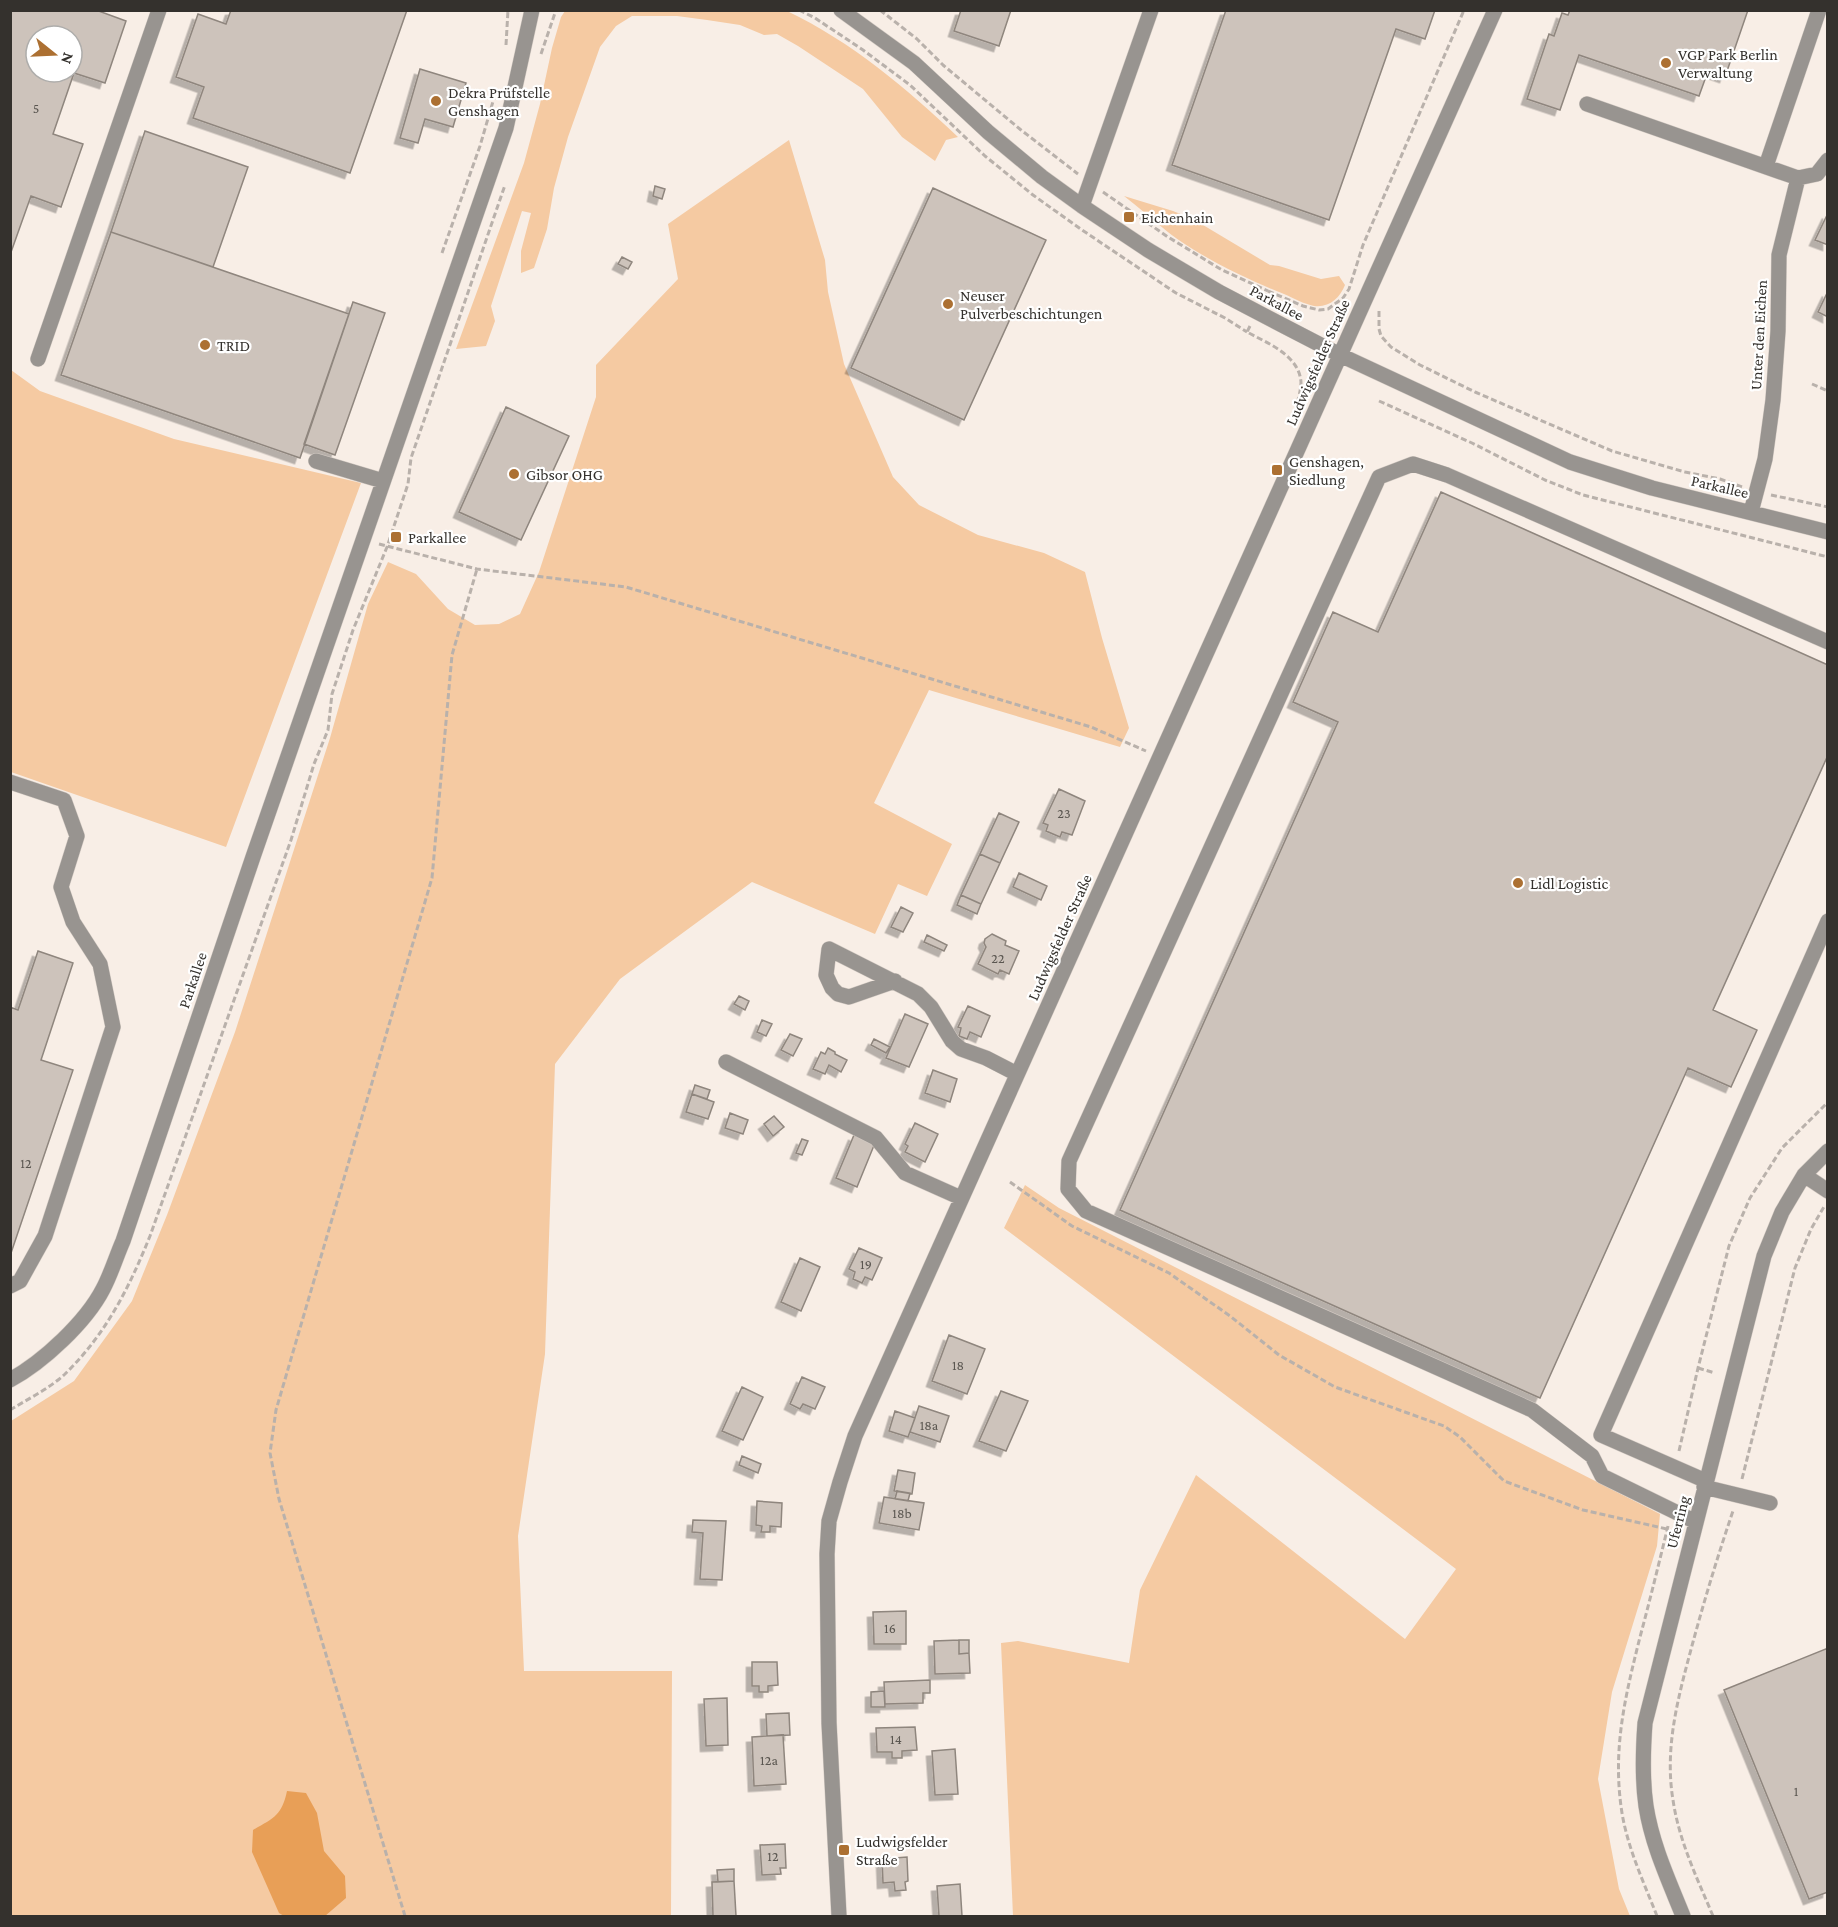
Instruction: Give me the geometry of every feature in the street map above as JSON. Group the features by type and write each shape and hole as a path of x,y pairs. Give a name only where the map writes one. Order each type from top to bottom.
{"street":[{"path":"38,359 159,10"},
{"name":"Parkallee","path":"10,1380 42,1359 77,1324 103,1290 123,1241 506,128 532,10"},
{"name":"Parkallee","path":"842,10 914,63 988,132 1042,177 1082,206 1181,270 1340,355 1570,462 1652,488 1827,532"},
{"path":"1082,206 1151,10"},
{"name":"Ludwigsfelder Straße","path":"839,1917 828,1723 827,1554 829,1521 855,1436 1495,10"},
{"path":"1766,166 1819,10"},
{"path":"1587,104 1798,178 1817,174 1827,160"},
{"name":"Unter den Eichen","path":"1751,512 1765,459 1774,388 1779,255 1798,178"},
{"path":"316,461 383,482"},
{"path":"1696,1522 1602,1476 1592,1456 1532,1410 1086,1211 1068,1190 1069,1161 1379,477 1413,464 1447,475 1827,642"},
{"path":"10,782 64,800 77,836 61,887 73,922 100,964 113,1027 45,1236 20,1281 10,1286"},
{"path":"1592,1456 1827,921"},
{"path":"895,981 924,1000 952,1041 961,1049 986,1058 1017,1074"},
{"path":"726,1062 876,1138 905,1173 962,1198"},
{"name":"Uferring","path":"1683,1917 1653,1836 1646,1807 1643,1752 1645,1723 1764,1256 1782,1212 1804,1175 1827,1150"},
{"path":"1804,1175 1827,1191"},
{"path":"1601,1435 1705,1484 1738,1496 1770,1503"}],"path":[{"path":"505,48 508,10"},
{"path":"538,63 556,10"},
{"path":"880,10 917,39 943,65 1012,123 1090,184 1213,264 1268,291 1303,306 1319,310 1328,309 1343,298 1349,289 1363,245 1464,10"},
{"path":"442,253 480,146 497,89"},
{"path":"10,1410 64,1375 102,1332 130,1284 150,1236 288,851 314,764 328,730 332,694 353,630 387,547 408,484 411,458 507,181"},
{"path":"1264,299 1268,291"},
{"path":"1378,305 1381,336 1396,352 1475,392 1612,451 1685,472 1720,479 1756,492 1827,507"},
{"path":"1251,324 1247,332 1282,352 1297,368 1301,380 1296,413"},
{"path":"1394,360 1396,352"},
{"path":"1812,384 1827,391"},
{"path":"1561,486 1564,477"},
{"path":"364,537 387,547 477,569 626,587 1092,727 1159,757"},
{"path":"405,1917 279,1499 270,1453 276,1410 432,878 452,655 477,569"},
{"path":"1010,1182 1072,1226 1169,1273 1230,1316 1279,1355 1335,1387 1444,1426 1460,1437 1504,1481 1583,1510 1667,1529"},
{"path":"1713,1917 1677,1824 1672,1798 1670,1755 1676,1707 1715,1562 1738,1496 1795,1268 1811,1229 1827,1201"},
{"path":"1698,1368 1715,1373"}],"shaded area":[{"path":"565,11 787,11 834,37 877,67 958,137 946,140 935,161 902,137 863,89 777,34 764,35 740,25 677,16 632,16 616,26 600,47 568,137 554,188 547,229 534,268 521,273 521,251 531,213 522,211 491,306 495,321 486,346 456,349 524,163 552,48"},
{"path":"789,140 825,260 828,292 844,364 893,477 919,505 978,535 1044,553 1085,572 1129,728 1120,747 929,690 874,803 952,844 927,896 898,884 875,934 752,882 620,979 555,1064 545,1354 518,1536 524,1671 672,1671 671,1916 11,1916 11,1421 74,1381 132,1301 167,1215 235,1032 330,738 368,604 388,562 416,574 448,609 475,625 499,624 520,614 539,572 596,397 596,365 678,279 668,224"},
{"path":"1124,196 1193,219 1270,265 1321,279 1339,276 1345,285 1337,298 1329,304 1314,306 1302,302 1238,274 1189,247"},
{"path":"11,370 40,391 174,439 361,483 226,847 11,772"},
{"path":"1025,1185 1059,1208 1660,1514 1657,1546 1612,1692 1598,1779 1619,1889 1630,1916 1013,1916 1001,1643 1018,1641 1129,1663 1140,1590 1196,1475 1405,1639 1456,1569 1004,1228"},
{"path":"287,1791 306,1793 317,1813 324,1851 345,1876 346,1898 325,1916 284,1916 279,1913 252,1852 253,1830 280,1811"}],"building":[{"path":"10,10 96,10 126,21 105,83 84,76 84,24 24,24 24,84 70,84 53,134 83,144 61,207 31,196 10,255"},
{"path":"231,10 407,10 350,173 193,118 204,87 176,77 198,14 226,24"},
{"path":"961,10 1011,10 999,46 954,31"},
{"path":"1226,10 1435,10 1425,39 1396,29 1329,220 1172,165"},
{"name":"VGP Park Berlin Verwaltung","path":"1570,10 1748,10 1725,77 1708,71 1699,96 1579,55 1560,110 1527,99 1549,34 1554,36 1562,13 1568,15"},
{"name":"Dekra Prüfstelle Genshagen","path":"420,69 466,83 453,127 425,119 418,143 400,138"},
{"path":"145,131 248,167 213,267 111,232"},
{"path":"655,186 665,189 662,199 653,196"},
{"name":"Neuser Pulverbeschichtungen","path":"933,188 1046,240 964,420 851,368"},
{"path":"1828,213 1828,245 1815,240"},
{"name":"TRID","path":"111,232 349,314 300,458 61,375"},
{"path":"622,257 632,262 628,269 618,264"},
{"path":"1828,291 1828,317 1818,312"},
{"path":"353,302 385,313 335,455 304,444"},
{"name":"Gibsor OHG","path":"506,407 569,436 521,540 459,512"},
{"name":"Lidl Logistic","path":"1441,492 1828,665 1828,755 1713,1010 1757,1030 1731,1087 1688,1068 1540,1398 1120,1210 1338,722 1293,702 1333,612 1378,632"},
{"path":"1059,789 1085,801 1072,835 1062,832 1060,837 1046,831 1048,825 1043,823"},
{"path":"999,813 1019,822 1000,863 980,854"},
{"path":"980,854 1000,863 981,904 961,895"},
{"path":"1019,873 1047,886 1041,900 1013,887"},
{"path":"961,895 981,904 977,914 957,905"},
{"path":"901,907 913,913 903,932 891,927"},
{"path":"992,934 1006,941 1005,945 1019,951 1009,974 1000,970 998,974 978,964 986,947 985,939"},
{"path":"927,935 947,945 944,951 924,942"},
{"path":"38,951 73,963 41,1060 73,1070 10,1256 10,1007 18,1010"},
{"path":"739,996 749,1001 745,1010 734,1004"},
{"path":"968,1006 990,1016 981,1037 970,1032 967,1039 959,1036 961,1028 958,1027"},
{"path":"905,1014 928,1024 909,1067 886,1058"},
{"path":"762,1020 772,1024 766,1036 757,1032"},
{"path":"790,1034 802,1039 793,1056 781,1050"},
{"path":"874,1039 890,1047 886,1053 871,1045"},
{"path":"828,1048 847,1060 841,1072 829,1065 825,1074 813,1069 821,1052 825,1054"},
{"path":"933,1070 957,1079 950,1102 925,1093"},
{"path":"695,1085 710,1090 707,1099 692,1094"},
{"path":"692,1094 714,1102 708,1119 686,1112"},
{"path":"730,1113 748,1120 743,1134 725,1128"},
{"path":"774,1116 784,1127 773,1136 764,1124"},
{"path":"915,1123 938,1134 925,1162 905,1152 908,1146 905,1144"},
{"path":"854,1135 875,1143 857,1187 836,1178"},
{"path":"802,1139 808,1141 802,1155 796,1153"},
{"path":"859,1248 882,1258 872,1280 865,1277 862,1283 853,1279 855,1272 849,1269"},
{"path":"800,1258 820,1267 801,1311 781,1302"},
{"path":"949,1335 985,1349 967,1394 932,1381"},
{"path":"802,1377 825,1387 815,1409 803,1404 800,1409 790,1404"},
{"path":"742,1387 763,1397 743,1440 722,1431"},
{"path":"1001,1391 1028,1401 1006,1451 979,1441"},
{"path":"919,1406 949,1416 940,1442 910,1432"},
{"path":"895,1411 915,1418 908,1437 889,1431"},
{"path":"742,1456 761,1464 758,1473 739,1465"},
{"path":"898,1470 915,1473 912,1494 894,1491"},
{"path":"897,1491 910,1493 908,1501 895,1499"},
{"path":"884,1497 924,1503 919,1530 879,1523"},
{"path":"757,1501 782,1503 781,1527 770,1526 770,1532 761,1532 762,1526 756,1525"},
{"path":"693,1520 726,1521 722,1580 700,1579 703,1533 692,1532"},
{"path":"906,1611 906,1644 874,1644 873,1612"},
{"path":"959,1640 959,1654 969,1653 970,1673 935,1674 934,1641"},
{"path":"959,1640 969,1640 969,1653 959,1654"},
{"path":"1828,1648 1828,1892 1809,1899 1724,1690"},
{"path":"752,1662 777,1662 778,1685 768,1686 768,1692 759,1692 759,1686 752,1686"},
{"path":"930,1680 930,1693 923,1693 923,1703 885,1704 884,1682"},
{"path":"884,1691 885,1707 871,1707 871,1692"},
{"path":"727,1698 728,1745 706,1746 704,1699"},
{"path":"789,1713 790,1735 767,1736 766,1714"},
{"path":"915,1727 917,1750 902,1751 902,1758 892,1758 892,1752 877,1752 876,1728"},
{"path":"783,1735 786,1784 754,1786 752,1737"},
{"path":"955,1749 958,1794 935,1795 932,1751"},
{"path":"785,1844 786,1868 780,1868 781,1874 762,1875 760,1845"},
{"path":"907,1857 906,1890 895,1891 894,1882 883,1883 882,1859"},
{"path":"734,1869 734,1881 718,1882 717,1870"},
{"path":"734,1881 736,1916 713,1916 712,1882"},
{"path":"960,1884 962,1916 939,1916 937,1886"}],"place":[{"name":"VGP Park Berlin Verwaltung","path":"1666,63"},
{"name":"Dekra Prüfstelle Genshagen","path":"436,101"},
{"name":"Eichenhain","path":"1129,217"},
{"name":"Neuser Pulverbeschichtungen","path":"948,304"},
{"name":"TRID","path":"205,345"},
{"name":"Genshagen, Siedlung","path":"1277,470"},
{"name":"Gibsor OHG","path":"514,474"},
{"name":"Parkallee","path":"396,537"},
{"name":"Lidl Logistic","path":"1518,883"},
{"name":"Ludwigsfelder Straße","path":"844,1850"}]}
